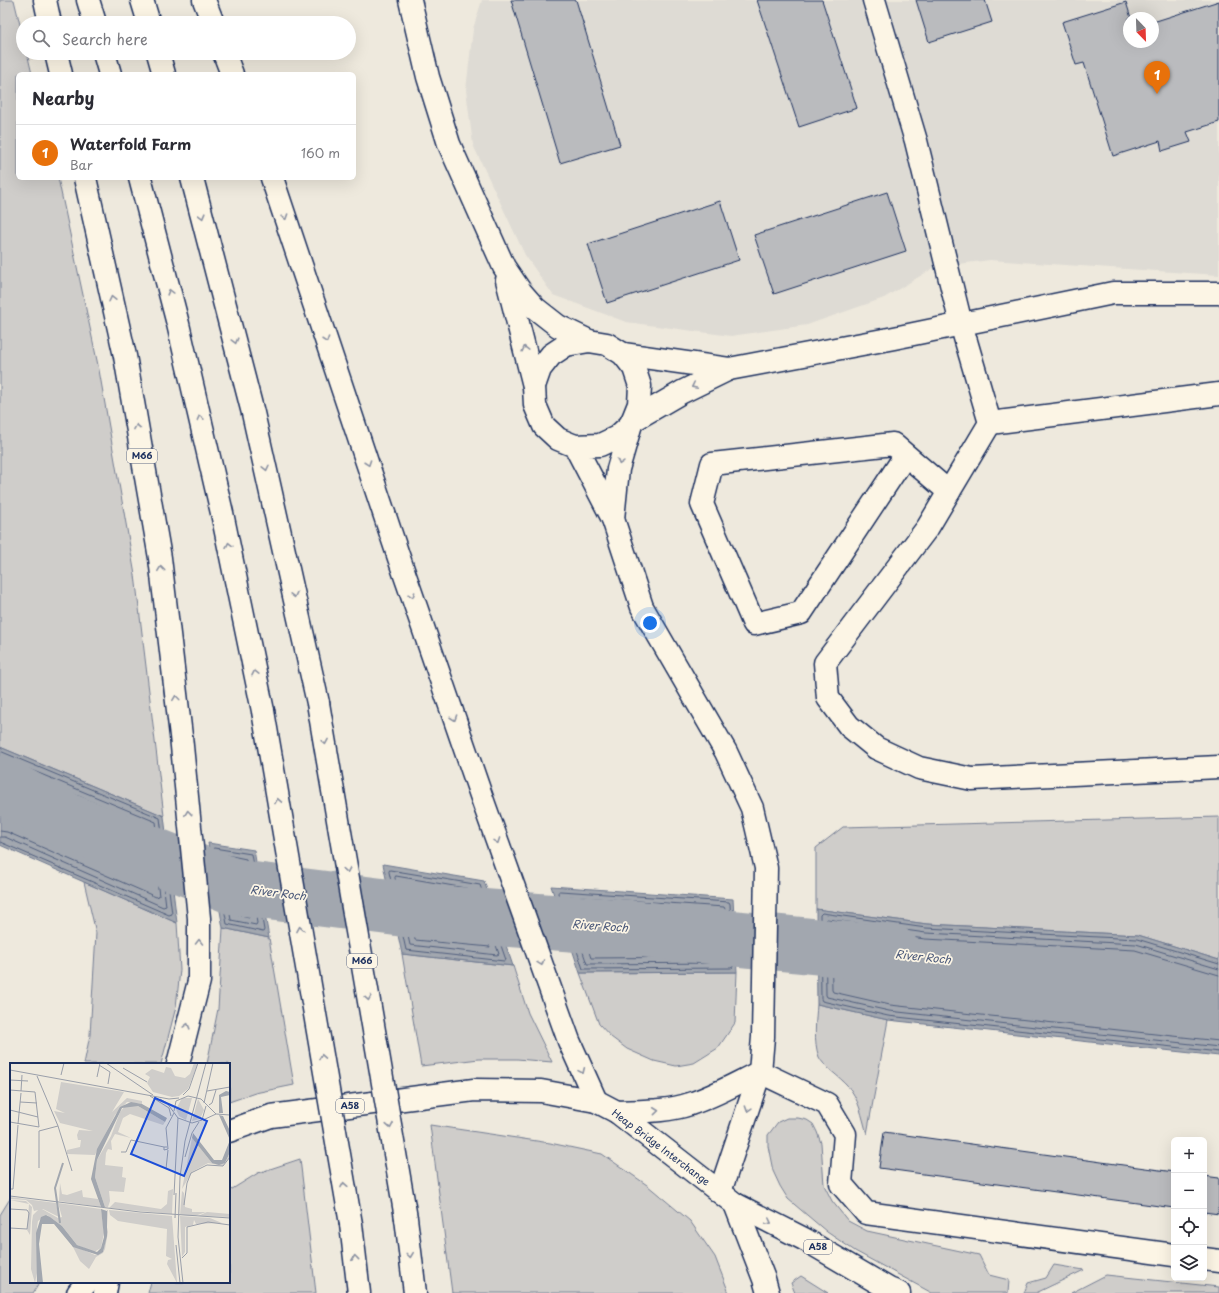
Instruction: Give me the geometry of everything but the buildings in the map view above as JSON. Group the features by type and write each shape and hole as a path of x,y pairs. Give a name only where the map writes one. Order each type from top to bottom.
{"main road":[{"path":"45,0 48,16"},
{"path":"88,0 93,16"},
{"path":"142,0 147,16"},
{"path":"204,0 210,16"},
{"path":"874,0 916,141 961,324 990,424 928,527 825,662 828,698 849,726 876,748 919,768 972,779 1219,767"},
{"path":"411,1 428,77 449,144 504,267 520,292 535,308 558,326 589,341 607,344 623,354 634,368 640,386 639,404 631,423 618,469 613,519"},
{"path":"58,60 61,72"},
{"path":"106,60 109,72"},
{"path":"160,60 163,72"},
{"path":"227,60 231,72"},
{"name":"M66","path":"85,180 126,364 160,558 181,736 199,918 199,981 178,1063"},
{"path":"141,180 178,324 221,505 263,711 351,1224 359,1293"},
{"name":"M66","path":"193,180 254,413 318,703 406,1218 415,1293"},
{"path":"273,180 399,558 484,804 569,1041 596,1101"},
{"path":"504,267 534,386 535,405 544,426 558,439 575,446 600,445 617,437 631,423 682,392 729,369 1113,293 1219,293"},
{"path":"534,386 540,369 551,355 566,345 589,341"},
{"path":"623,354 729,369"},
{"path":"990,424 1219,394"},
{"path":"906,456 801,613 754,624 702,504 712,464 893,444 948,492"},
{"path":"575,446 613,519 642,607 726,752 752,808 766,868 763,1037 760,1072 727,1198 764,1279 768,1293"},
{"path":"617,1112 656,1111 689,1105 760,1072"},
{"path":"760,1072 827,1104 845,1134 841,1184 866,1213 1171,1255"},
{"name":"Heap Bridge Interchange","path":"230,1131 271,1116 474,1090 541,1091 596,1101 617,1112 727,1198"},
{"name":"A58","path":"727,1198 804,1239 889,1289 899,1293"},
{"path":"1207,1259 1219,1261"},
{"path":"78,1293 86,1283"},
{"path":"105,1293 107,1283"}],"shaded area":[{"path":"0,0 14,0 18,16 16,16 16,60 29,60 32,72 16,72 16,180 58,180 99,370 135,575 164,816 0,747"},
{"path":"482,0 1219,0 1219,275 990,260 935,267 884,298 807,325 731,336 626,322 553,295 525,255 473,145 466,90 473,29"},
{"path":"1219,817 1219,960 1138,935 927,924 816,909 816,848 843,827"},
{"path":"84,882 177,923 180,970 176,1007 161,1063 84,1063 90,1035 96,933"},
{"path":"223,928 269,938 294,1085 255,1093 230,1102 230,1063 207,1063 218,1009"},
{"path":"402,954 513,966 528,1013 552,1062 517,1059 479,1059 421,1066"},
{"path":"737,972 735,1023 718,1048 694,1063 676,1066 654,1061 627,1049 611,1037 599,1024 580,973"},
{"path":"817,1004 888,1020 867,1134 860,1108 851,1090 824,1064 819,1057 815,1038"},
{"path":"787,1118 807,1120 813,1124 821,1143 824,1185 832,1201 848,1221 867,1231 979,1255 989,1275 1009,1280 1008,1293 932,1293 855,1251 827,1232 788,1199 773,1171 768,1146 768,1135 778,1122"},
{"path":"430,1125 550,1143 602,1154 647,1185 690,1221 715,1257 729,1293 452,1293"},
{"path":"300,1159 316,1293 148,1293 151,1283 230,1283 230,1190 258,1173"},
{"path":"10,1199 10,1283 39,1283 33,1293 0,1293 0,1215"},
{"path":"1054,1265 1084,1270 1036,1293 1024,1293 1028,1283 1046,1278"},
{"path":"1106,1275 1219,1287 1219,1293 1071,1293"},
{"path":"801,1276 828,1293 795,1293 791,1283"}],"water":[{"path":"0,747 164,816 177,923 0,845"},
{"path":"208,843 254,850 269,938 223,928"},
{"path":"383,864 484,881 513,966 402,954"},
{"path":"551,886 733,899 737,972 580,973"},
{"path":"816,909 927,924 1138,935 1219,960 1219,1056 888,1020 817,1004"}],"waterway":[{"name":"River Roch","path":"0,784 67,821 237,888 445,914 630,928 893,954"}],"place":[{"name":"Waterfold Farm","path":"1157,94"}]}
